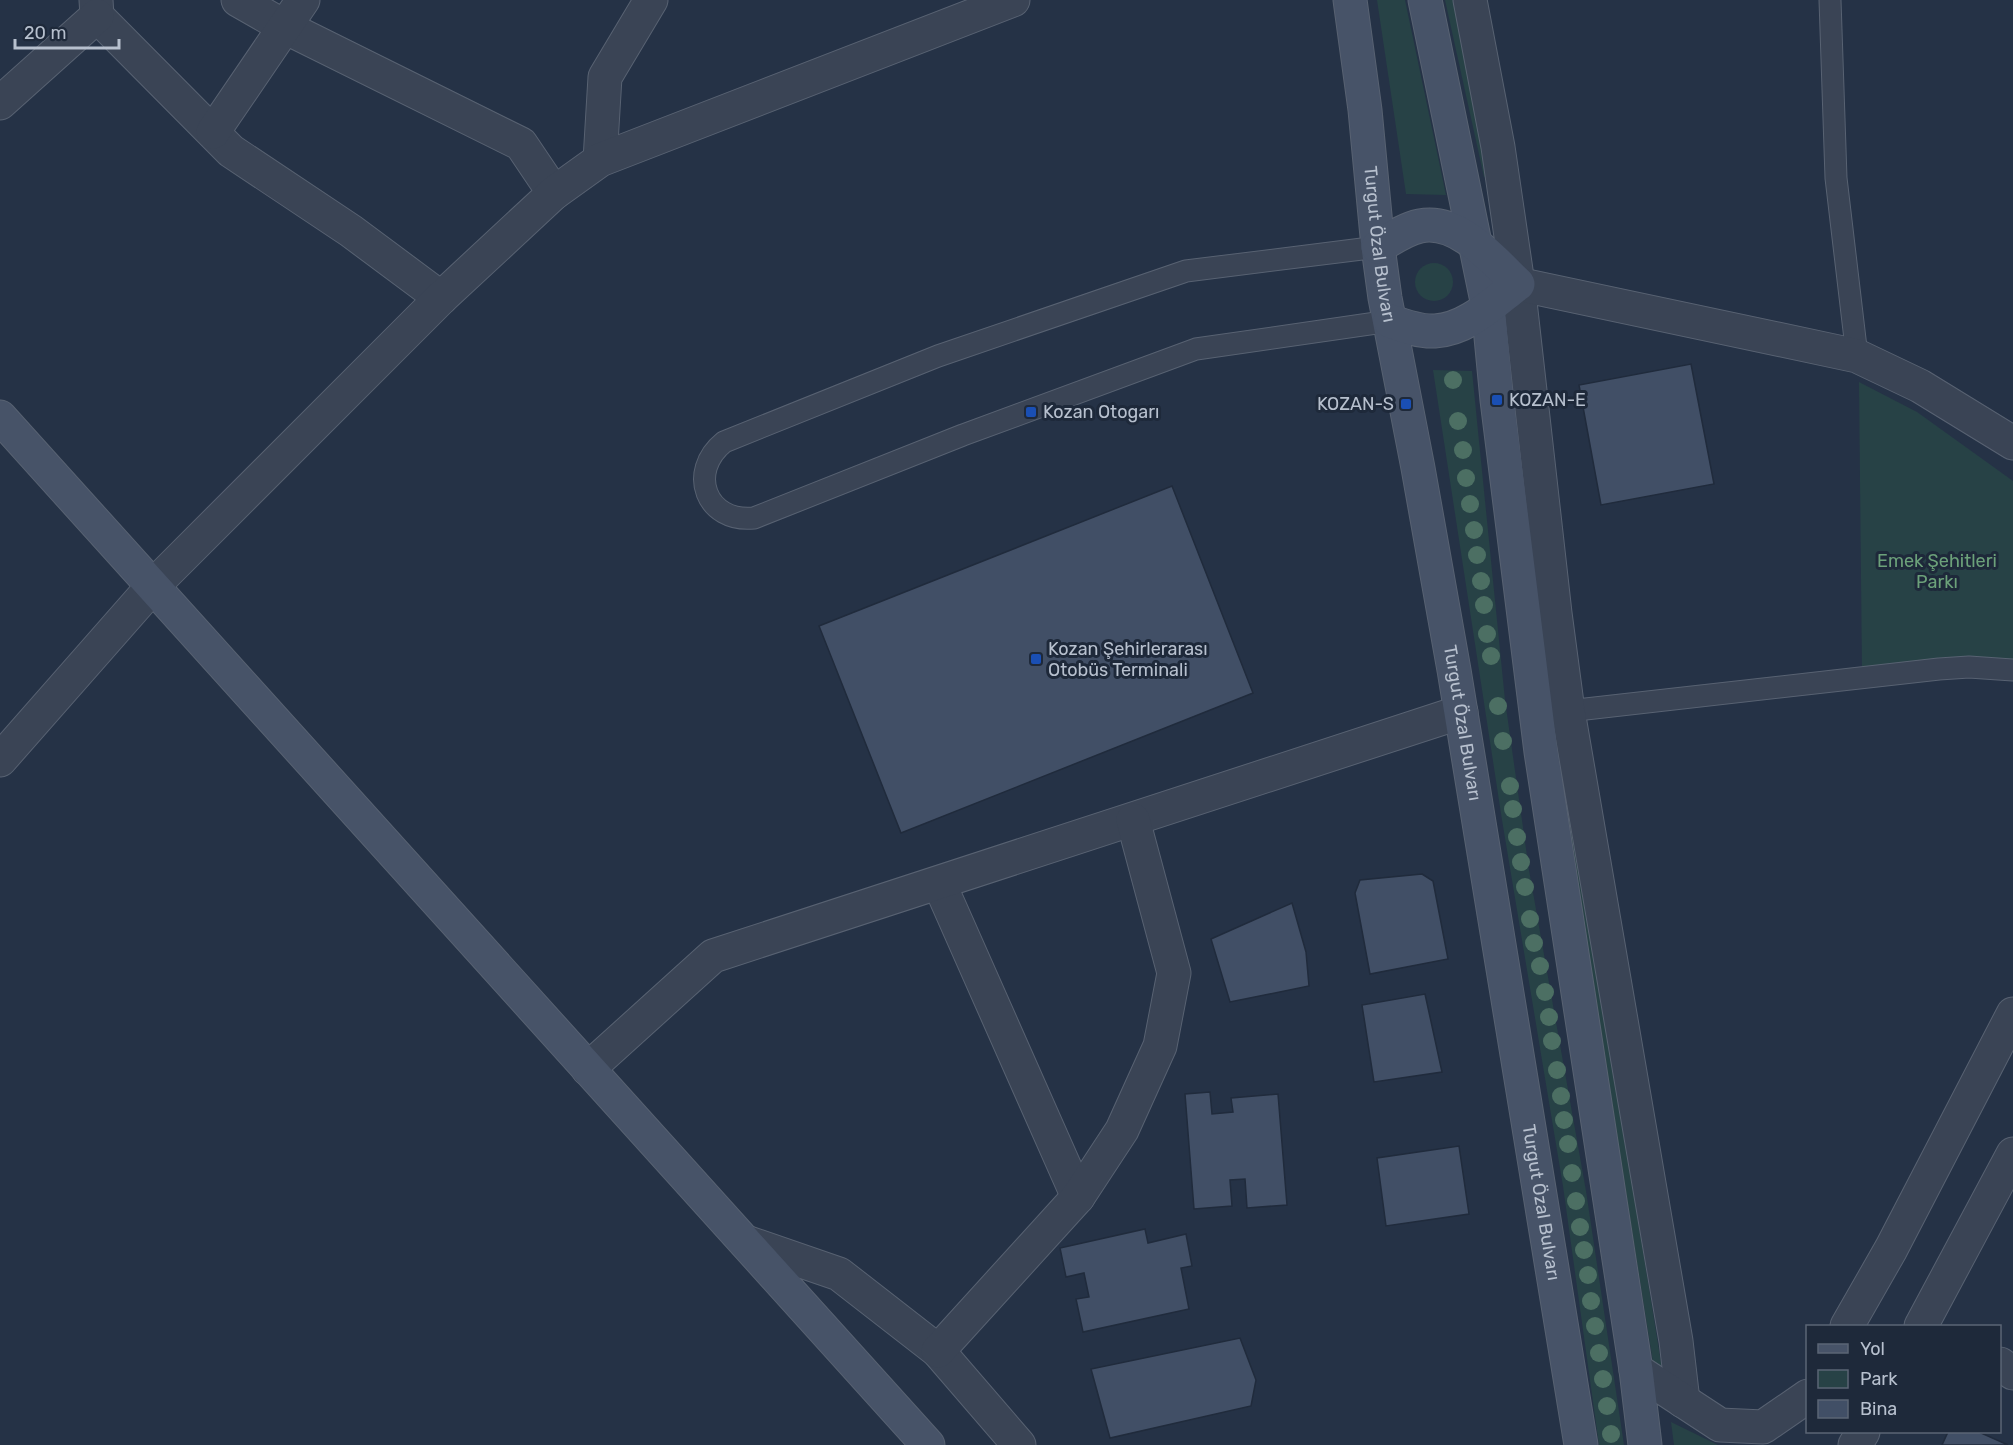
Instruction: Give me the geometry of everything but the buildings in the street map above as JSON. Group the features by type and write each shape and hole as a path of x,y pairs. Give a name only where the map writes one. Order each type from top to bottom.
{"main road":[{"name":"Turgut Özal Bulvarı","path":"1350,0 1365,110 1378,247 1461,712 1581,1445"},
{"path":"1425,0 1488,306 1497,400 1541,752 1636,1370 1645,1445"},
{"path":"1378,247 1402,232 1422,225 1448,226 1476,245 1518,284 1469,321 1451,328 1434,331 1412,328 1390,321"},
{"path":"0,417 927,1445"}],"street":[{"path":"238,0 285,27 521,144 554,193"},
{"path":"213,132 303,0"},
{"path":"600,160 605,77 651,0"},
{"path":"0,760 153,586 441,298 554,193 600,160 1013,0"},
{"path":"1470,0 1498,147 1518,284 1568,711 1674,1329 1683,1401"},
{"path":"0,103 96,8 231,151 351,231 441,298"},
{"path":"1518,284 1857,356 1920,386 2013,443"},
{"path":"588,1069 712,956 1461,712"},
{"path":"938,1351 1078,1197 1122,1130 1160,1046 1174,973 1133,820"},
{"path":"939,882 1078,1197"},
{"path":"1848,1325 1891,1249 2013,1014"},
{"path":"1929,1323 2013,1154"},
{"path":"746,1242 839,1274 938,1351 1019,1445"},
{"path":"1636,1370 1719,1425 1762,1427 1806,1397"}],"lane":[{"path":"1830,0 1836,178 1857,356"},
{"path":"1378,247 1186,271 938,356 724,442 707,462 704,474 705,486 709,498 724,513 743,519 754,518 963,435 1196,349 1390,321"},
{"path":"1568,711 1939,669 1969,667 2013,670"}],"green space":[{"path":"1377,0 1405,0 1446,195 1406,194"},
{"path":"1445,0 1455,0 1494,175 1484,177"},
{"path":"1434,263 1448,268 1453,282 1448,296 1434,301 1420,296 1415,282 1420,268"},
{"path":"1433,370 1472,371 1505,700 1529,870 1586,1191 1624,1445 1599,1445 1563,1186 1502,820"},
{"name":"Emek Şehitleri Parkı","path":"1859,382 1917,412 2013,481 2013,666 1862,673"},
{"path":"1563,799 1570,799 1664,1381 1655,1375"},
{"path":"1671,1422 1718,1445 1674,1445"}],"place":[{"name":"KOZAN-E","path":"1497,400"},
{"name":"KOZAN-S","path":"1406,404"},
{"name":"Kozan Otogarı","path":"1031,412"},
{"name":"Kozan Şehirlerarası Otobüs Terminali","path":"1036,659"}]}
